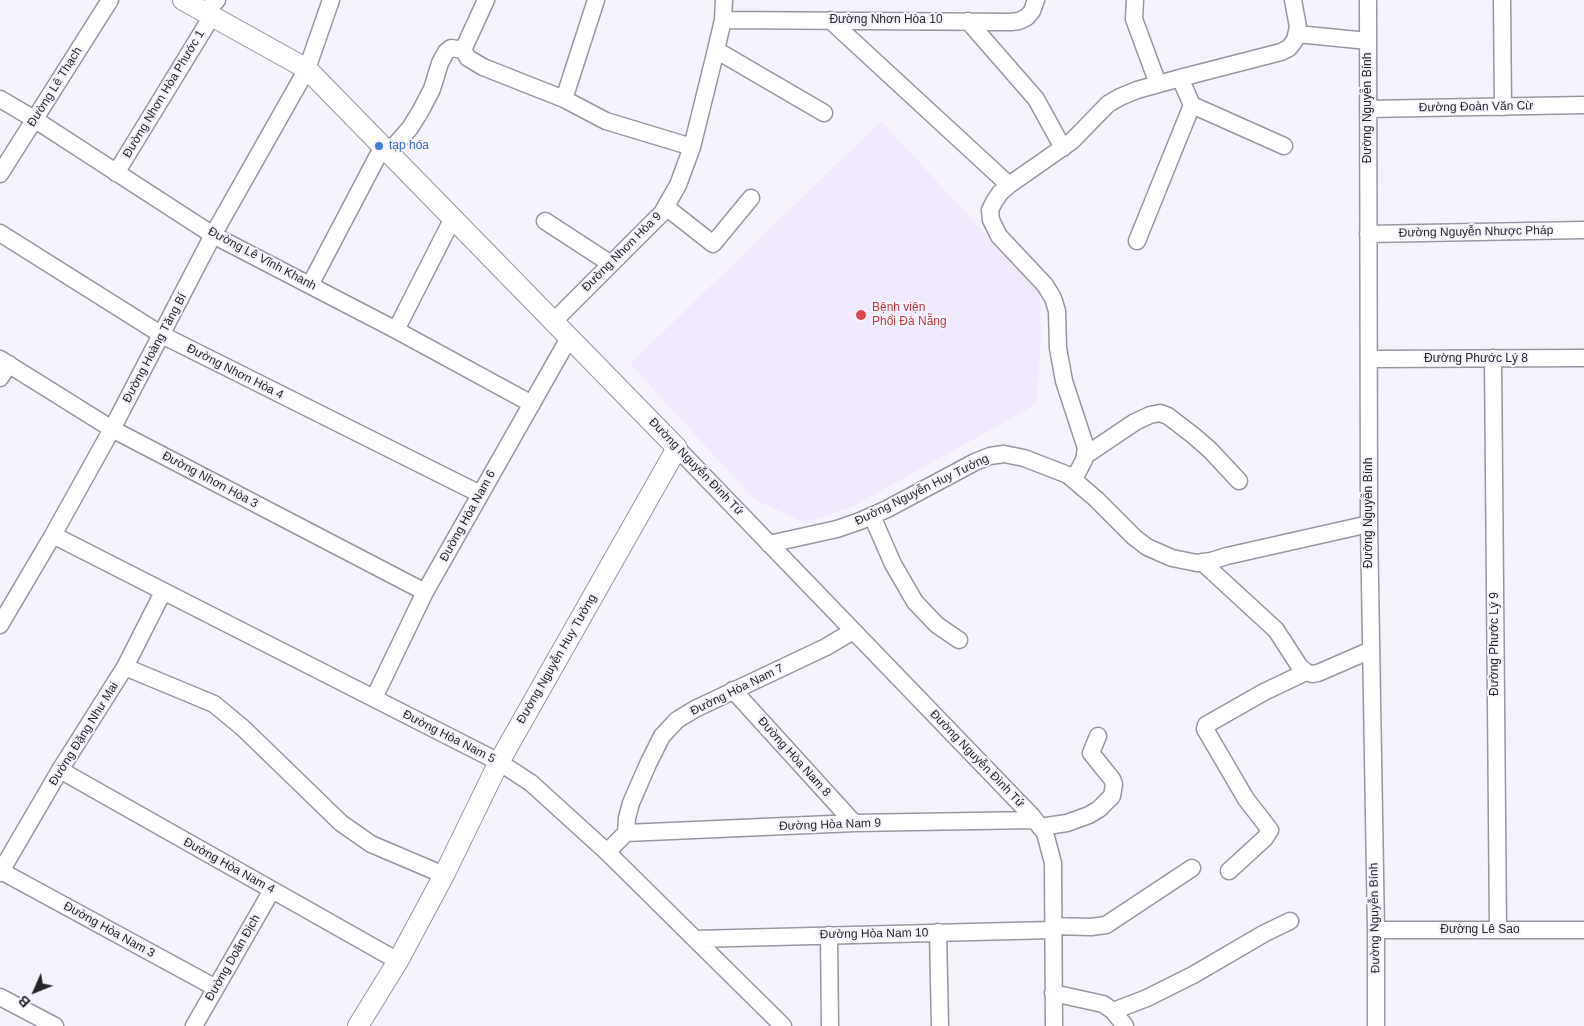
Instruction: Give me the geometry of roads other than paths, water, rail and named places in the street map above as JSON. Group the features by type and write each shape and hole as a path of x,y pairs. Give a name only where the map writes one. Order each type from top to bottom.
{"street":[{"name":"Đường Lê Thạch","path":"0,174 110,0"},
{"name":"Đường Nguyễn Đình Tứ","path":"183,0 212,9 308,69 677,448 1037,823 1045,833 1053,863 1054,1026"},
{"name":"Đường Hoàng Tăng Bí","path":"0,625 112,429 213,235 308,69 331,0"},
{"path":"464,50 486,0"},
{"path":"564,99 596,0"},
{"name":"Đường Nhơn Hòa 9","path":"553,322 662,213 678,185 692,146 716,50 723,20 724,0"},
{"name":"Đường Nhơn Hòa 10","path":"723,20 1019,21 1027,17 1032,11 1036,0"},
{"path":"1135,0 1134,20 1158,84"},
{"path":"1074,479 1086,455 1086,448 1064,381 1058,348 1057,311 1053,298 1045,284 999,236 991,220 990,210 1000,193 1064,148 1113,100 1137,90 1281,52 1289,48 1295,40 1298,27 1293,0"},
{"name":"Đường Nguyễn Bính","path":"1368,0 1369,524 1376,1026"},
{"path":"1502,0 1502,107"},
{"name":"Đường Nhơn Hòa Phước 1","path":"116,173 212,9"},
{"path":"830,20 1009,185"},
{"path":"968,21 1036,99 1064,148"},
{"path":"1297,34 1368,41"},
{"path":"310,285 386,149 410,128 424,106 446,52 452,48 464,50"},
{"path":"464,50 468,58 483,67 564,99 606,121 692,146"},
{"path":"716,50 824,113"},
{"path":"1180,78 1192,105 1284,146"},
{"name":"Đường Lê Vĩnh Khanh","path":"0,100 213,235 396,330 532,404"},
{"path":"1137,241 1192,105"},
{"name":"Đường Đoàn Văn Cừ","path":"1368,109 1584,105"},
{"path":"666,207 713,244 751,198"},
{"path":"396,330 454,218"},
{"path":"545,221 611,264"},
{"name":"Đường Nguyễn Nhược Pháp","path":"1368,234 1584,230"},
{"name":"Đường Nhơn Hòa 4","path":"0,234 162,335 480,494"},
{"name":"Đường Hòa Nam 6","path":"374,698 425,592 569,338"},
{"name":"Đường Phước Lý 9","path":"1493,358 1498,930"},
{"name":"Đường Phước Lý 8","path":"1369,359 1584,358"},
{"path":"0,378 4,361"},
{"name":"Đường Nhơn Hòa 3","path":"4,361 112,429 425,592"},
{"path":"1086,455 1135,422 1150,415 1160,413 1176,421 1194,436 1239,481"},
{"name":"Đường Nguyễn Huy Tưởng","path":"358,1026 398,961 444,875 499,762 677,448"},
{"name":"Đường Nguyễn Huy Tưởng","path":"769,544 837,529 872,516 975,462 990,456 1004,454 1014,455 1061,471 1074,479 1134,537 1147,546 1172,558 1202,562 1369,524"},
{"path":"872,516 892,564 915,602 937,625 959,640"},
{"name":"Đường Hòa Nam 5","path":"53,535 499,762 531,783 607,852 783,1026"},
{"path":"1202,562 1271,625 1300,667 1306,672 1318,673 1371,650"},
{"name":"Đường Đặng Như Mai","path":"1,872 60,770 125,667 164,592"},
{"name":"Đường Hòa Nam 7","path":"626,833 626,818 648,764 662,736 677,720 733,690 826,647 853,632"},
{"path":"125,667 214,704 243,728 341,823 371,844 444,875"},
{"path":"1229,871 1265,838 1270,830 1246,799 1205,729 1206,726 1264,692 1306,672"},
{"name":"Đường Hòa Nam 8","path":"733,690 854,823"},
{"name":"Đường Hòa Nam 9","path":"626,833 854,823 1067,823 1099,809 1112,796 1114,784 1112,779 1090,753 1098,736"},
{"name":"Đường Hòa Nam 4","path":"60,770 398,961"},
{"path":"607,852 626,833"},
{"name":"Đường Hòa Nam 10","path":"695,939 1106,925 1192,868"},
{"name":"Đường Hòa Nam 3","path":"1,872 216,988"},
{"name":"Đường Doãn Địch","path":"194,1026 272,890"},
{"path":"1113,1011 1147,998 1193,975 1265,932 1290,921"},
{"name":"Đường Lê Sao","path":"1376,930 1584,930"},
{"path":"938,932 940,1026"},
{"path":"829,935 830,1026"},
{"path":"1053,992 1103,1004 1113,1011 1126,1026"},
{"path":"0,997 55,1026"}],"place":[{"name":"tạp hóa","path":"379,146"},
{"name":"Bệnh viện Phổi Đà Nẵng","path":"861,315"}]}
